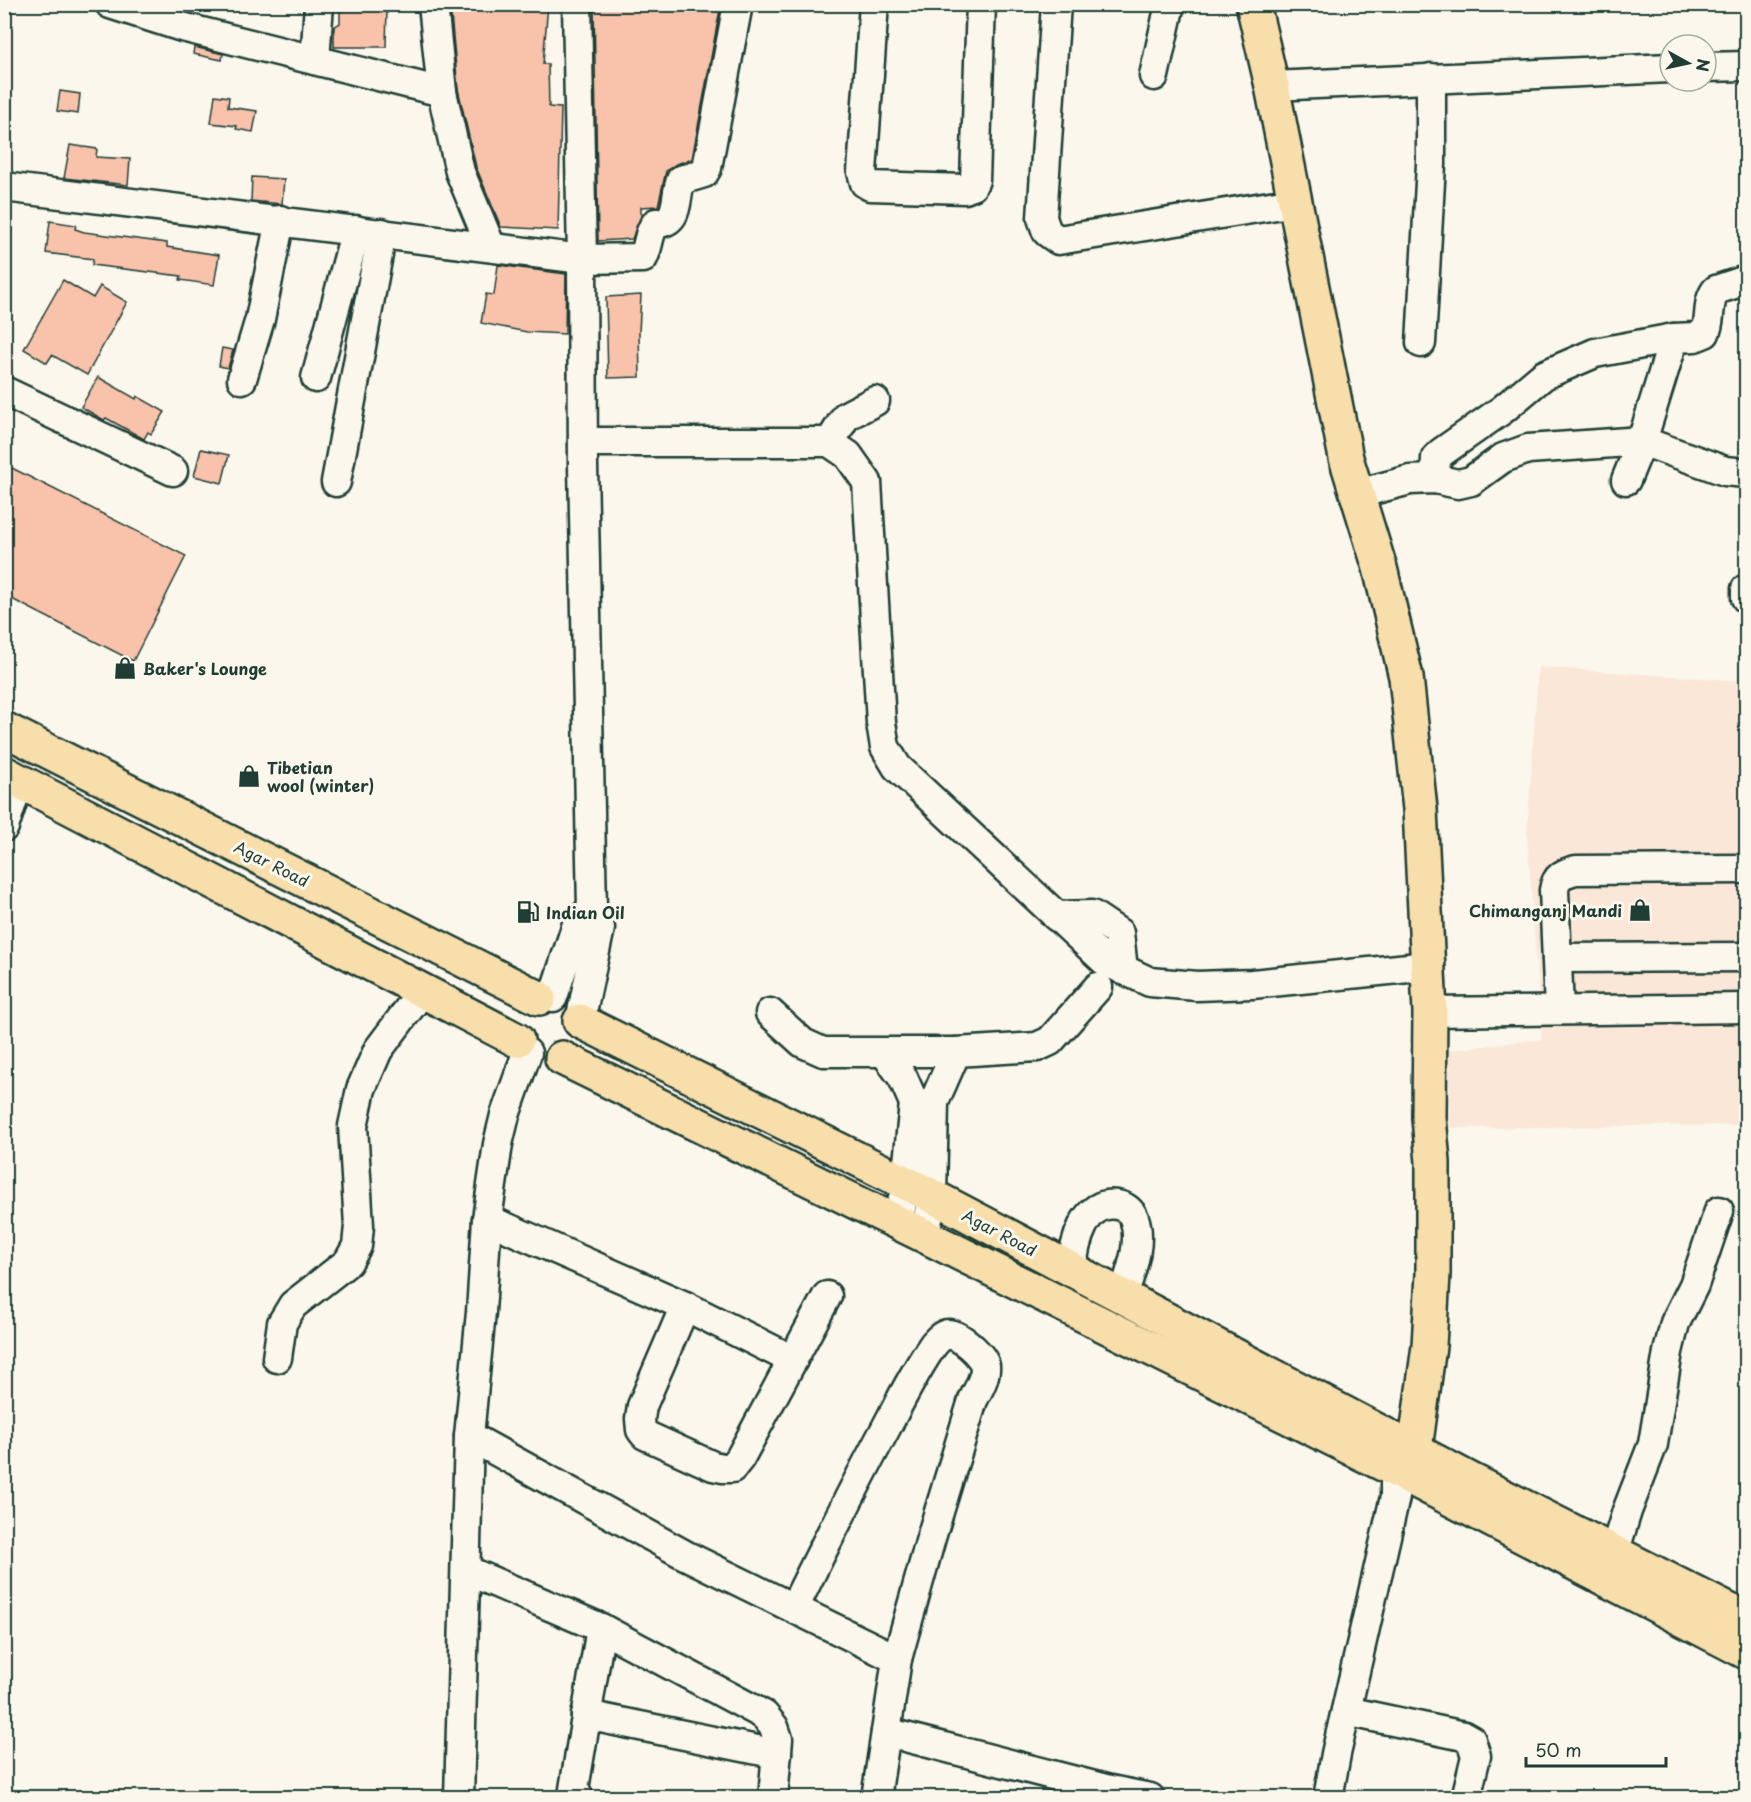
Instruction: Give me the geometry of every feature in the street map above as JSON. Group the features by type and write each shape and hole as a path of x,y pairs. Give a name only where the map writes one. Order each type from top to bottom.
{"main road":[{"path":"1253,4 1272,86 1346,458 1380,568 1406,677 1420,809 1430,1012 1429,1118 1433,1162 1433,1274 1429,1346 1404,1468"},
{"name":"Agar Road","path":"4,729 546,997 560,998 576,1011 580,1021 919,1190 1123,1296 1214,1362"},
{"path":"12,777 423,990 522,1047 541,1061 552,1061 572,1052 578,1043 580,1021"},
{"path":"522,1047 515,1030 517,1019 529,1002 546,997"},
{"path":"562,1058 912,1229 1214,1362 1404,1468 1746,1652"},
{"path":"1404,1468 1614,1553 1746,1619"}],"street":[{"path":"110,4 182,27 442,92"},
{"path":"315,60 319,4"},
{"path":"433,4 442,92 460,172 491,247"},
{"path":"577,4 592,909 600,928 580,1021"},
{"path":"4,187 582,259 643,258 648,248 651,229 656,223 663,223 674,214 681,180 706,172 738,4"},
{"path":"874,4 862,172 865,183 870,186 964,189 972,186 975,180 981,4"},
{"path":"1056,4 1042,218 1047,232 1058,240 1295,202"},
{"path":"1154,76 1170,4"},
{"path":"1718,67 1746,66"},
{"path":"1272,86 1658,69"},
{"path":"1421,343 1431,164 1431,78"},
{"path":"242,380 260,319 280,220"},
{"path":"316,378 369,232"},
{"path":"336,482 369,232"},
{"path":"1435,479 1436,458 1442,452 1502,410 1544,375 1595,353 1674,338 1695,337 1705,333 1710,320 1710,302 1716,290 1746,280"},
{"path":"1626,480 1642,441 1674,338"},
{"path":"4,391 173,471"},
{"path":"830,442 846,416 875,401"},
{"path":"1357,494 1410,480 1435,479 1458,484 1471,481 1503,458 1528,449 1642,441 1725,471 1746,473"},
{"path":"583,442 830,442 848,455 867,482 881,723 885,747 897,767 1105,961 1150,982 1197,986 1252,984 1428,966"},
{"path":"1746,589 1746,598"},
{"path":"4,827 12,777"},
{"path":"1559,1010 1554,890 1556,881 1564,872 1576,870 1746,869"},
{"path":"546,997 578,921 592,909"},
{"path":"1557,958 1746,957"},
{"path":"770,1013 803,1043 824,1052 956,1052 1044,1045 1098,987"},
{"path":"277,1358 282,1323 293,1305 348,1262 357,1246 353,1126 361,1089 378,1050 423,990"},
{"path":"1430,1012 1746,1008"},
{"path":"459,1797 469,1436 487,1219 498,1144 522,1047"},
{"path":"912,1229 919,1190 924,1103 956,1052"},
{"path":"885,1053 924,1103"},
{"path":"1072,1269 1077,1237 1094,1211 1105,1204 1120,1205 1129,1210 1134,1219 1136,1237 1133,1262 1123,1296"},
{"path":"1614,1553 1627,1511 1653,1444 1675,1323 1694,1285 1719,1211"},
{"path":"487,1219 685,1306 793,1360"},
{"path":"685,1306 642,1406 641,1430 645,1435 713,1466 732,1468 740,1458 827,1296"},
{"path":"794,1608 846,1502 932,1346 945,1334 951,1334 972,1347 985,1366 983,1379 966,1421 897,1659 876,1797"},
{"path":"469,1436 685,1555 897,1659"},
{"path":"1328,1797 1346,1711 1404,1468"},
{"path":"466,1570 602,1628 764,1715 774,1727 778,1739 773,1797"},
{"path":"579,1797 574,1789 602,1628"},
{"path":"1346,1711 1464,1736 1471,1740 1476,1756 1466,1797"},
{"path":"586,1715 777,1754"},
{"path":"886,1732 1110,1790 1150,1797"}],"shaded area":[{"name":"Chimanganj Mandi","path":"1538,667 1746,681 1746,1125 1450,1128 1449,1050 1542,1039 1527,834"}],"building":[{"path":"450,4 548,4 543,64 548,64 549,107 561,108 558,230 501,227 476,167 458,89"},
{"path":"594,4 721,4 692,159 676,164 666,171 658,206 641,207 641,216 632,239 598,241"},
{"path":"340,8 387,8 386,47 334,47 334,27 340,23"},
{"path":"194,47 223,54 222,60 193,54"},
{"path":"60,91 80,94 78,114 57,111"},
{"path":"215,95 229,97 228,107 257,111 253,132 236,129 237,126 211,123"},
{"path":"70,145 97,149 96,157 130,159 128,185 64,178"},
{"path":"252,177 284,179 282,204 251,201"},
{"path":"50,221 76,225 75,229 84,232 167,243 167,247 219,255 214,285 180,280 181,276 92,265 93,259 46,253"},
{"path":"498,265 566,274 565,334 527,332 481,323 486,294 494,295"},
{"path":"63,280 93,298 100,286 127,302 87,375 52,355 47,363 24,349"},
{"path":"641,295 640,377 608,378 606,297"},
{"path":"222,348 233,350 228,368 219,366"},
{"path":"98,377 136,399 137,396 165,412 151,434 148,432 144,439 81,407"},
{"path":"201,449 229,455 222,483 194,476"},
{"path":"4,464 186,556 133,661 4,595"}],"place":[{"name":"Baker's Lounge","path":"125,668"},
{"name":"Tibetian wool (winter)","path":"249,776"},
{"name":"Chimanganj Mandi","path":"1640,910"},
{"name":"Indian Oil","path":"528,912"}]}
